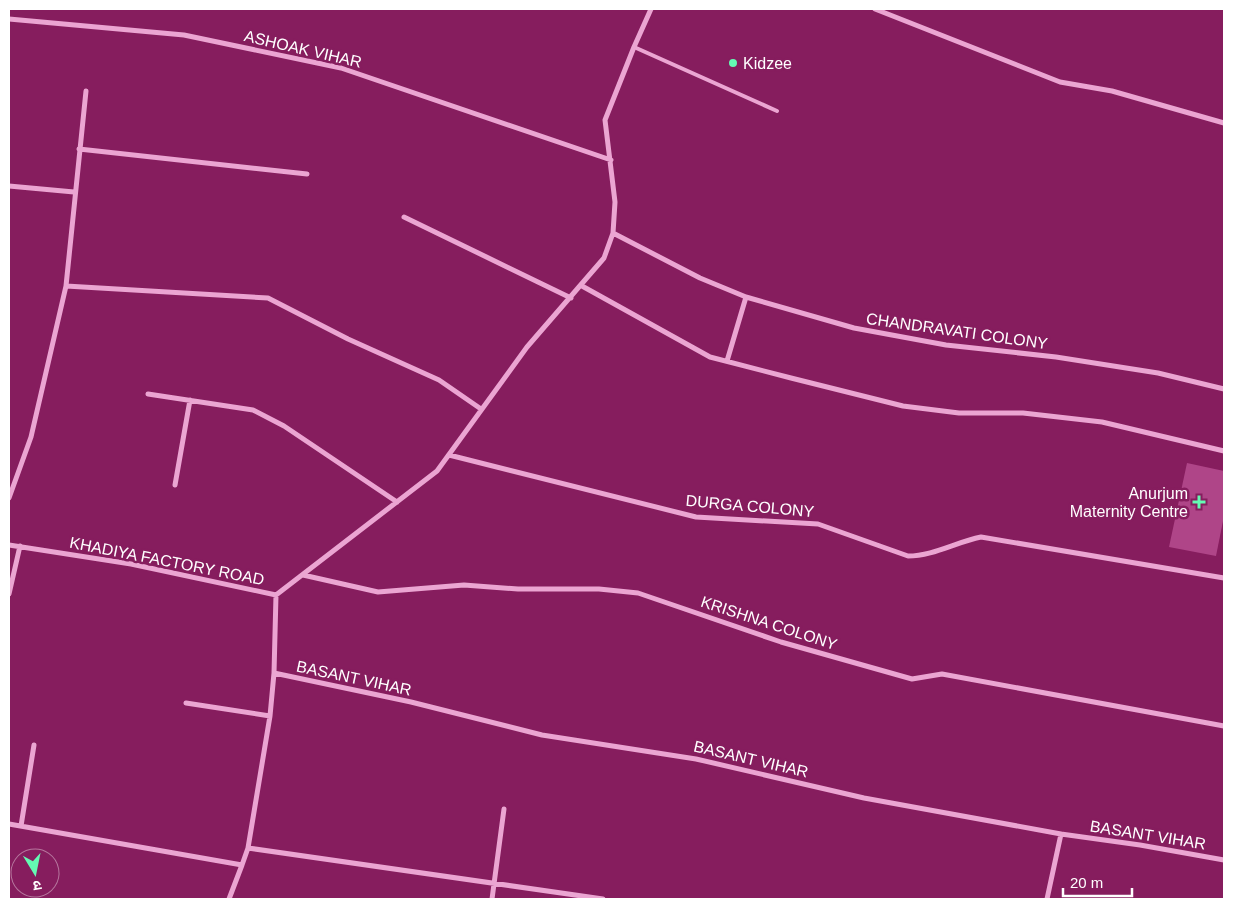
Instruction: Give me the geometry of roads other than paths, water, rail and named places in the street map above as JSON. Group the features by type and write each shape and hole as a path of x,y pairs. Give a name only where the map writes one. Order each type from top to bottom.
{"street":[{"name":"KHADIYA FACTORY ROAD","path":"9,545 131,564 276,595 437,471 480,409 527,347 582,286 604,258 613,233 615,202 605,120 651,9"},
{"path":"875,9 1060,82 1112,91 1224,122"},
{"name":"ASHOAK VIHAR","path":"9,19 18,18 184,35 341,68 610,160"},
{"path":"9,498 31,437 66,286 74,192 86,92"},
{"path":"79,149 307,174"},
{"path":"9,186 74,192"},
{"path":"404,217 571,298"},
{"name":"CHANDRAVATI COLONY","path":"613,233 700,278 746,297 854,328 946,345 1056,357 1158,373 1224,389"},
{"path":"66,286 268,298 348,339 439,380 480,409"},
{"path":"582,286 710,357 903,406 959,413 1023,413 1102,422 1224,451"},
{"path":"727,361 746,297"},
{"path":"148,394 253,410 284,426 397,502"},
{"path":"176,485 190,400"},
{"name":"DURGA COLONY","path":"449,455 696,517 818,524 908,556 922,556 981,536 1224,578"},
{"path":"9,594 20,546"},
{"name":"KRISHNA COLONY","path":"303,575 378,592 464,585 518,589 599,589 638,593 781,642 912,679 942,674 1224,726"},
{"path":"229,899 248,848 270,716 274,673 276,595"},
{"name":"BASANT VIHAR","path":"274,673 411,702 542,735 696,759 864,798 1061,834 1140,845 1224,860"},
{"path":"186,703 270,716"},
{"path":"21,826 34,745"},
{"path":"492,899 504,809"},
{"path":"9,824 242,865"},
{"path":"1048,899 1061,834"},
{"path":"248,848 603,899"}],"lane":[{"path":"634,47 777,111"}],"place":[{"name":"Kidzee","path":"733,63"},
{"name":"Anurjum Maternity Centre","path":"1199,502"}]}
